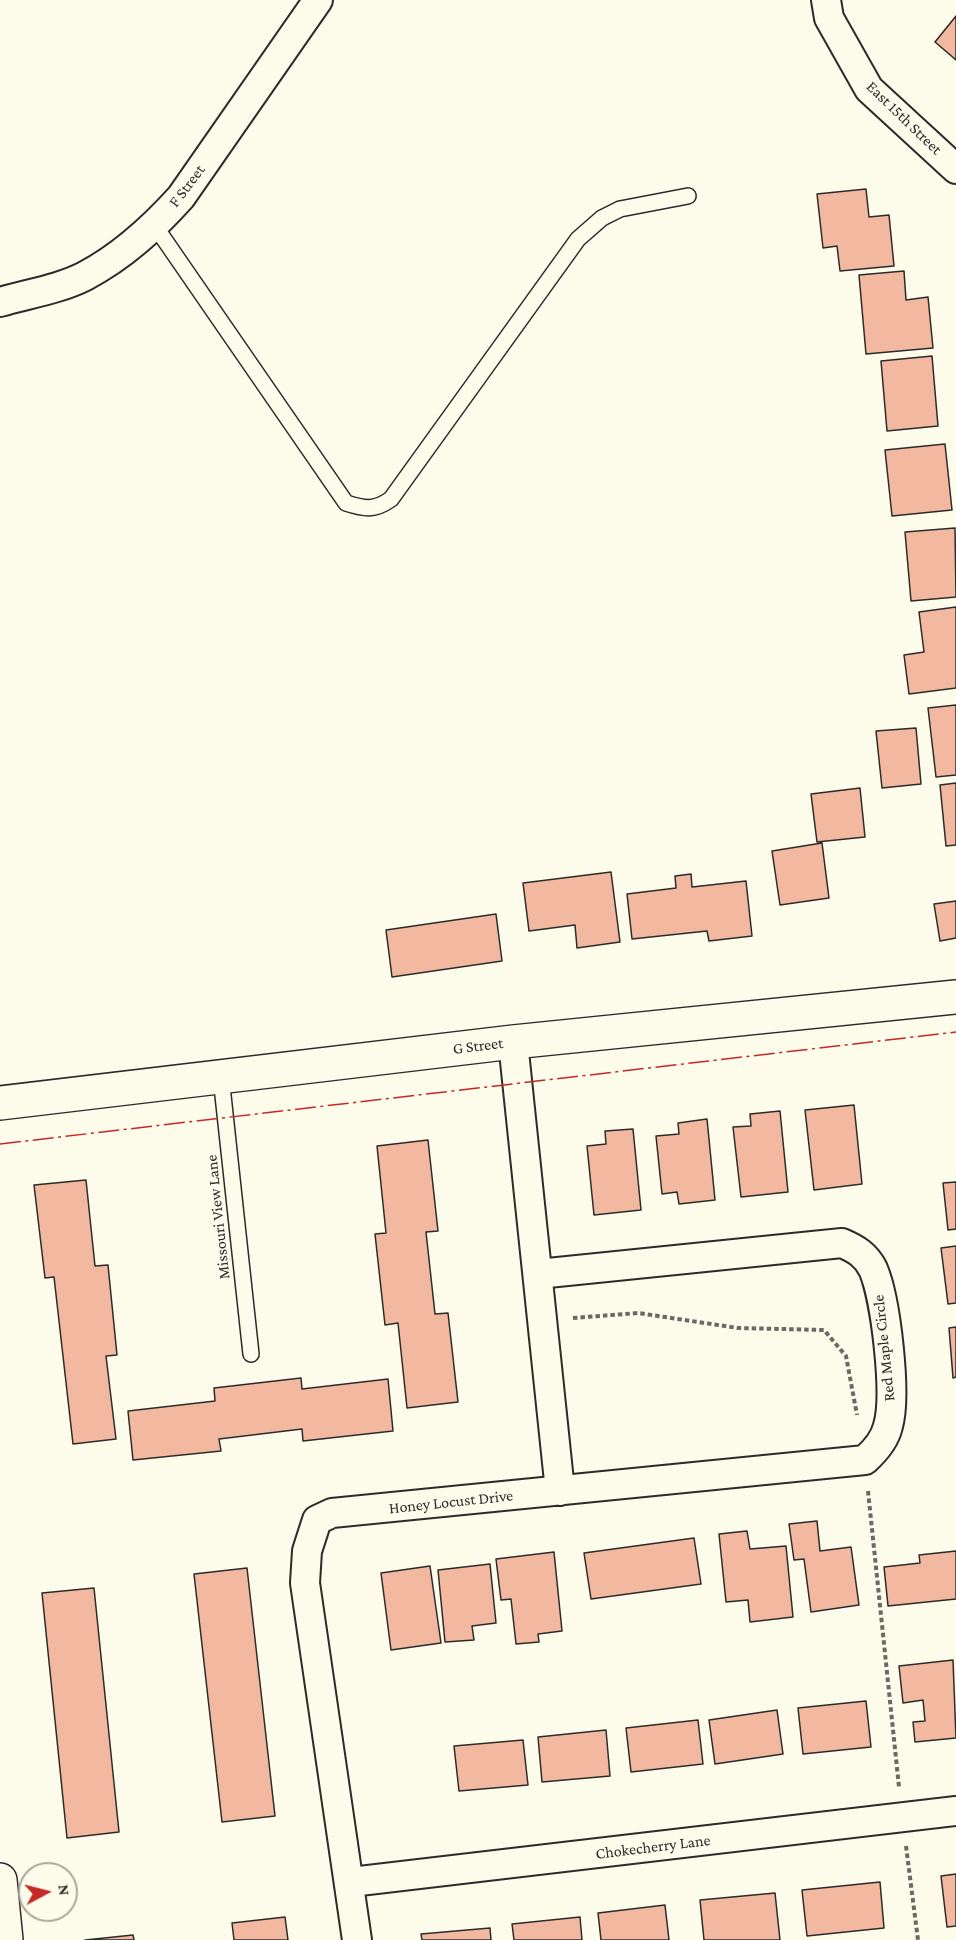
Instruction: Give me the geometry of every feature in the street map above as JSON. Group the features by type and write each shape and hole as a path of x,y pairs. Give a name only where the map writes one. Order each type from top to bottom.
{"main road":[{"name":"G Street","path":"0,1103 513,1042 956,997"},
{"path":"0,1880 6,1940"}],"street":[{"name":"F Street","path":"0,302 83,277 119,255 155,226 181,196 318,0"},
{"name":"East 15th Street","path":"826,0 830,18 869,89 956,169"},
{"path":"513,1042 560,1491"},
{"name":"Red Maple Circle","path":"538,1274 842,1243 860,1251 872,1268 881,1296 891,1390 888,1426 876,1451 865,1460 560,1491"},
{"name":"Honey Locust Drive","path":"357,1940 351,1882 305,1582 308,1551 317,1520 332,1513 560,1491"},
{"name":"Chokecherry Lane","path":"351,1882 956,1811"}],"lane":[{"path":"155,226 346,503 368,510 379,507 391,499 578,239 602,218 620,209 688,196"},
{"name":"Missouri View Lane","path":"220,1077 251,1354"}],"building":[{"path":"956,16 956,60 935,42"},
{"path":"866,189 869,217 889,215 894,266 840,271 837,246 823,248 817,194"},
{"path":"904,271 906,300 928,297 933,348 866,354 859,275"},
{"path":"932,356 938,426 887,431 881,361"},
{"path":"945,444 952,510 892,516 885,450"},
{"path":"955,528 956,597 911,601 905,532"},
{"path":"956,607 956,688 909,694 904,655 924,652 919,612"},
{"path":"956,705 956,775 936,777 928,708"},
{"path":"916,728 921,784 882,788 876,731"},
{"path":"956,783 956,845 946,846 940,785"},
{"path":"860,788 865,837 817,842 811,794"},
{"path":"822,843 829,898 780,905 772,851"},
{"path":"611,872 620,942 577,948 575,925 529,931 523,883"},
{"path":"691,874 692,887 746,881 752,936 709,941 707,931 632,939 627,894 676,888 675,876"},
{"path":"956,901 956,938 940,941 934,904"},
{"path":"496,914 502,961 392,977 386,930"},
{"path":"854,1105 862,1184 814,1190 805,1110"},
{"path":"780,1111 788,1192 741,1197 733,1127 751,1126 750,1114"},
{"path":"707,1119 715,1200 679,1204 677,1192 662,1194 656,1136 679,1134 678,1123"},
{"path":"633,1129 641,1210 594,1215 587,1146 606,1144 605,1131"},
{"path":"428,1140 438,1231 426,1232 435,1314 448,1313 458,1402 407,1408 398,1323 385,1325 375,1234 386,1233 377,1146"},
{"path":"86,1180 95,1266 108,1265 117,1355 106,1356 116,1439 73,1444 54,1277 45,1278 34,1185"},
{"path":"956,1182 956,1229 948,1230 943,1183"},
{"path":"956,1246 956,1303 948,1304 941,1248"},
{"path":"956,1327 956,1377 953,1378 949,1328"},
{"path":"301,1378 302,1389 388,1379 393,1431 303,1441 302,1429 219,1439 221,1451 133,1460 128,1411 215,1401 214,1388"},
{"path":"817,1521 820,1551 851,1547 859,1605 811,1612 804,1559 794,1560 789,1524"},
{"path":"747,1531 750,1549 786,1546 793,1617 750,1622 748,1600 726,1602 719,1534"},
{"path":"694,1538 701,1584 591,1599 584,1553"},
{"path":"956,1551 956,1599 888,1606 884,1567 920,1563 919,1555"},
{"path":"554,1552 562,1631 538,1634 539,1642 516,1644 511,1599 501,1600 496,1559"},
{"path":"490,1564 496,1623 472,1626 474,1640 445,1642 438,1570"},
{"path":"430,1566 441,1643 391,1650 381,1573"},
{"path":"247,1568 275,1816 222,1822 194,1574"},
{"path":"94,1588 119,1832 67,1838 42,1593"},
{"path":"953,1660 956,1738 915,1742 913,1722 925,1721 923,1700 903,1703 899,1666"},
{"path":"866,1701 871,1747 803,1754 798,1708"},
{"path":"777,1710 783,1754 715,1764 709,1720"},
{"path":"698,1720 703,1764 631,1772 626,1728"},
{"path":"606,1730 610,1776 542,1782 538,1737"},
{"path":"523,1740 528,1785 459,1791 454,1746"},
{"path":"956,1874 956,1926 947,1927 941,1876"},
{"path":"880,1882 884,1928 807,1936 802,1890"},
{"path":"775,1893 780,1940 704,1940 700,1900"},
{"path":"665,1905 669,1940 601,1940 598,1913"},
{"path":"285,1917 288,1940 234,1940 232,1923"},
{"path":"580,1917 582,1940 514,1940 512,1924"},
{"path":"490,1928 491,1940 422,1940 421,1934"},
{"path":"133,1935 134,1940 85,1940"}],"power":[{"path":"0,1144 956,1032"}]}
